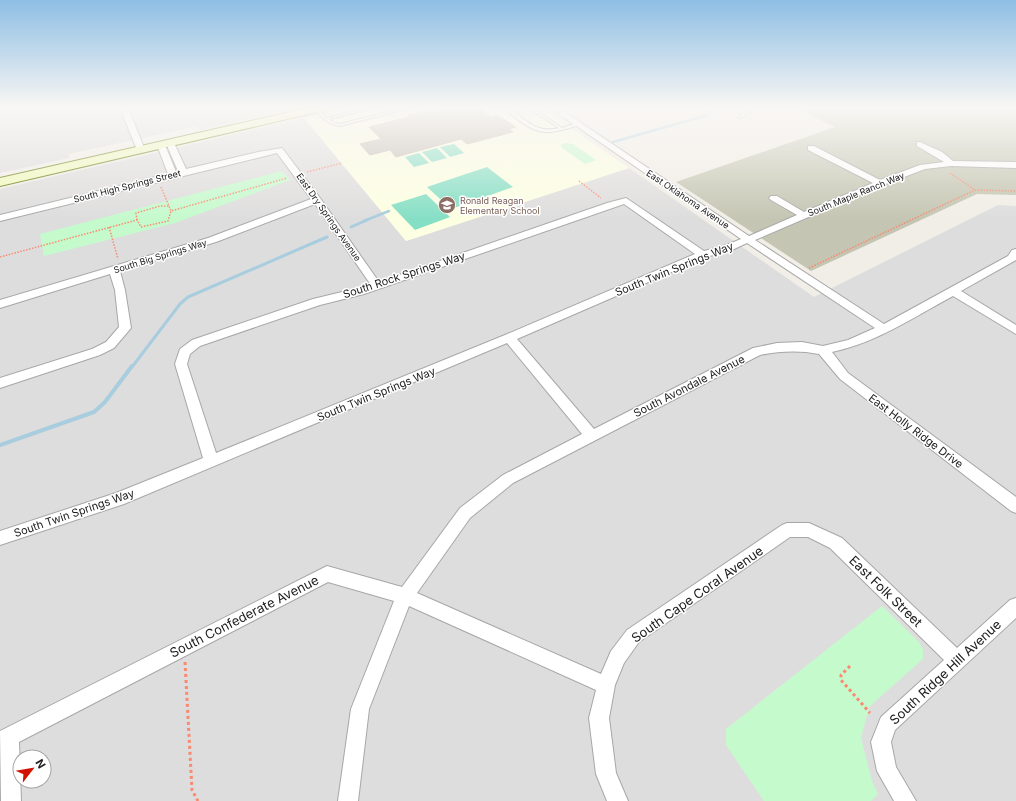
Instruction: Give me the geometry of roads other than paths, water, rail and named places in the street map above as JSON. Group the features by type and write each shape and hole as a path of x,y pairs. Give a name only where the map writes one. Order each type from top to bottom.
{"main road":[{"path":"0,182 159,145"}],"street":[{"path":"139,145 141,150"},
{"path":"165,145 173,175"},
{"path":"166,145 183,173"},
{"name":"East Oklahoma Avenue","path":"609,145 884,329"},
{"path":"923,145 939,154 951,163"},
{"path":"811,148 880,183"},
{"name":"South High Springs Street","path":"0,218 279,150"},
{"name":"East Dry Springs Avenue","path":"279,150 317,200 377,286"},
{"name":"South Maple Ranch Way","path":"747,239 880,183 923,167 951,163 1016,164"},
{"path":"774,198 803,215"},
{"name":"South Big Springs Way","path":"0,304 212,240 317,200"},
{"name":"South Rock Springs Way","path":"211,462 181,364 184,352 196,344 317,302 360,292 610,205 626,201 702,255"},
{"name":"South Twin Springs Way","path":"0,538 119,499 509,338 702,255 728,248 747,239"},
{"name":"South Avondale Avenue","path":"348,801 360,709 405,596 464,512 508,479 758,352 777,347 802,346 823,350 850,344 884,329 953,291 1012,258 1016,252"},
{"path":"0,383 96,352 110,345 125,328 117,269"},
{"path":"953,291 1016,330"},
{"path":"509,338 592,436"},
{"name":"East Holly Ridge Drive","path":"823,350 844,376 1016,506"},
{"name":"South Cape Coral Avenue","path":"618,801 606,774 599,718 606,685 617,657 633,636 787,530 809,530"},
{"name":"East Folk Street","path":"809,530 836,543 957,660"},
{"name":"South Confederate Avenue","path":"4,739 327,574 405,596 606,685"},
{"name":"South Ridge Hill Avenue","path":"906,801 887,770 881,742 888,724 1016,606"},
{"path":"4,739 11,801"}],"waterway":[{"path":"364,221 389,211"},
{"path":"351,227 367,220"},
{"path":"132,367 180,304 188,297 327,237"},
{"path":"0,445 94,412 105,402 132,366"}],"place":[{"name":"Ronald Reagan Elementary School","path":"447,205"}]}
